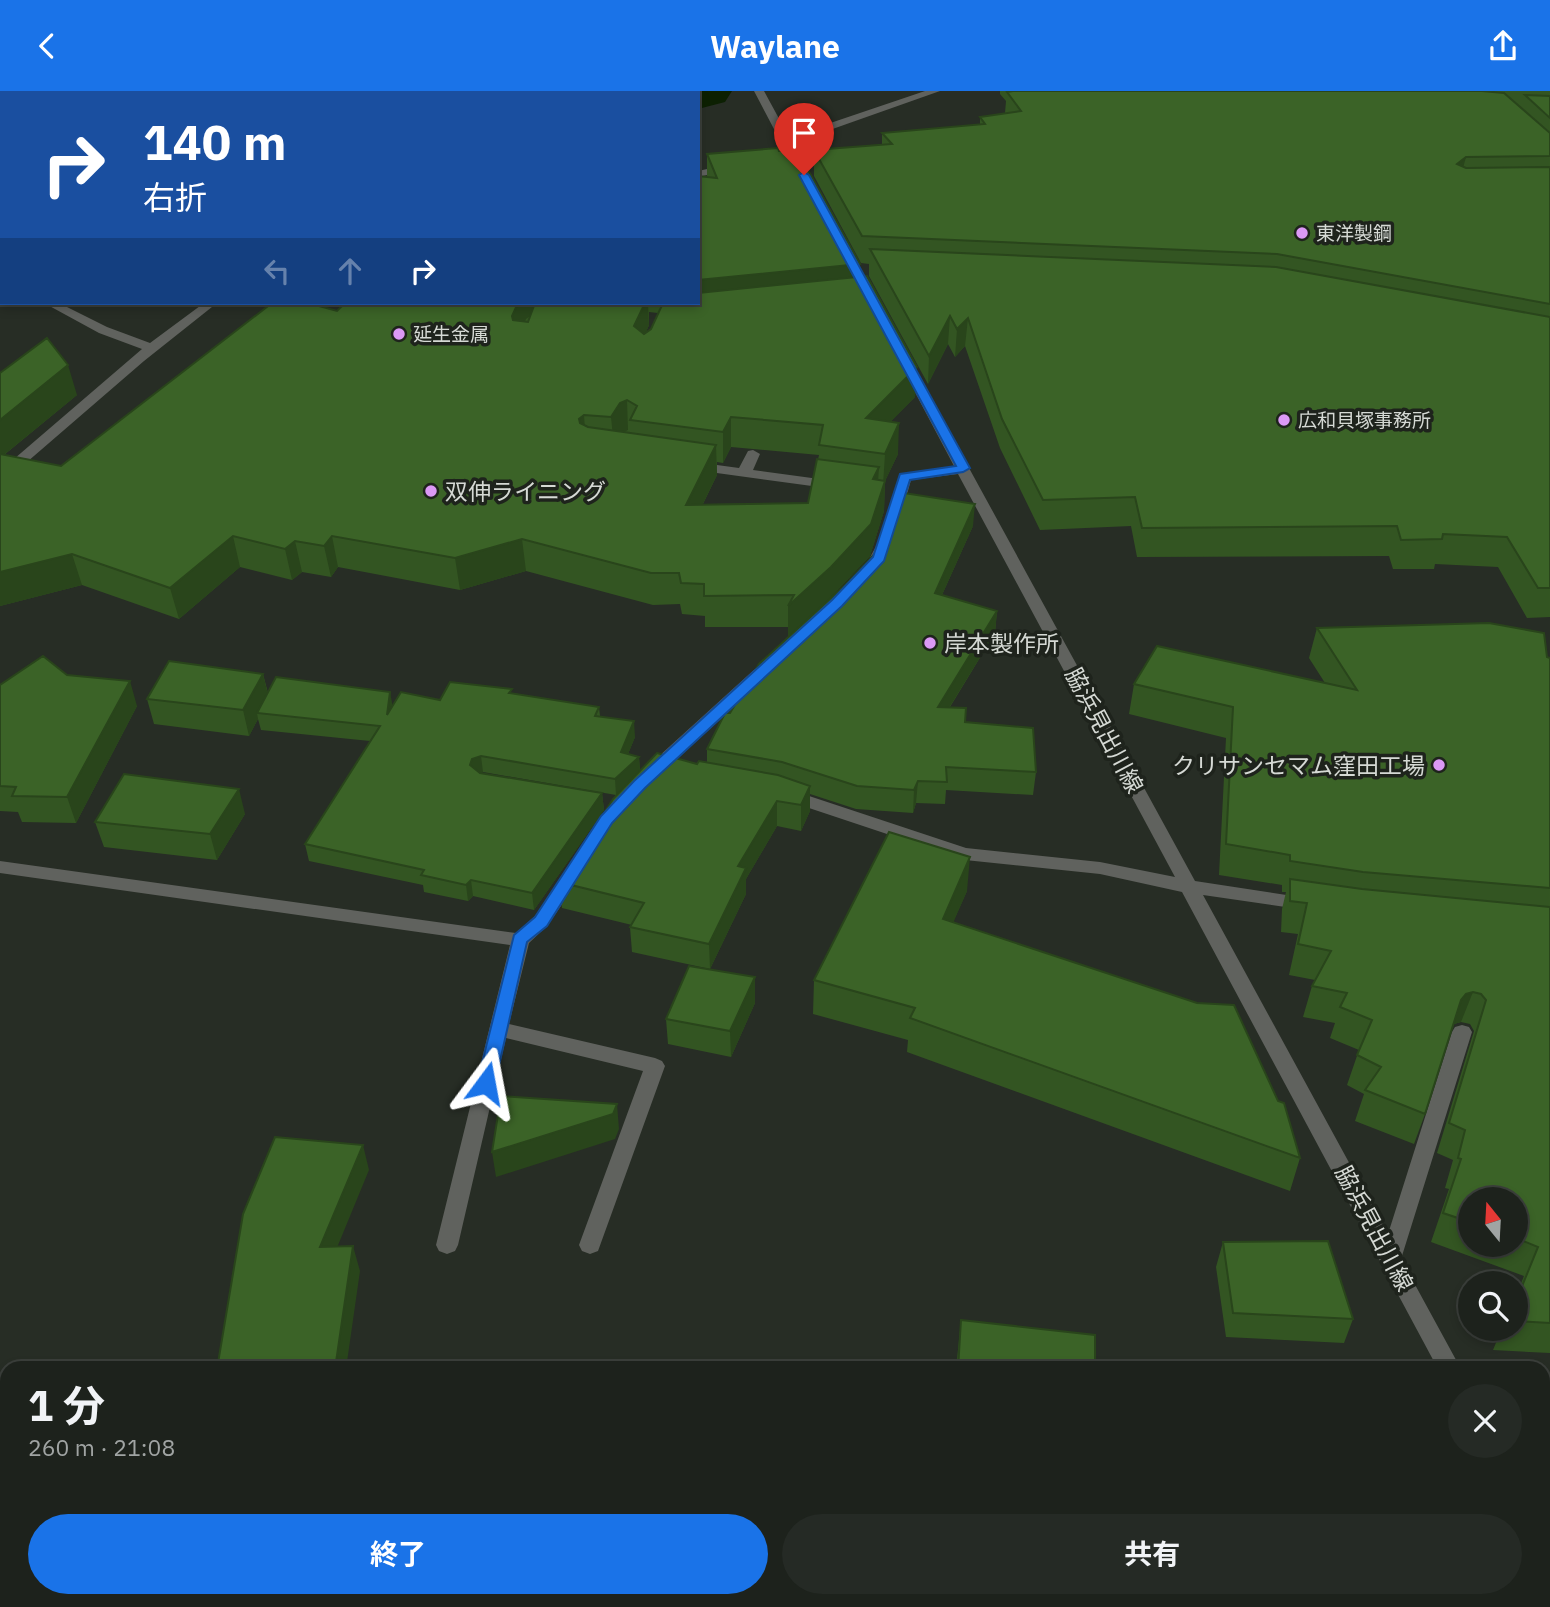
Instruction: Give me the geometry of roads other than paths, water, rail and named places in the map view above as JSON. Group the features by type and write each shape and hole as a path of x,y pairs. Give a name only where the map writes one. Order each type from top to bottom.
{"street":[{"path":"759,91 785,146 810,186"},
{"path":"785,146 935,91"},
{"path":"700,174 741,164"},
{"path":"54,305 103,330 151,348"},
{"path":"0,478 151,348 208,305"},
{"name":"脇浜見出川線","path":"896,347 1446,1361"},
{"path":"744,473 753,454"},
{"path":"682,464 848,487"},
{"path":"860,579 879,558 893,493 905,477 963,468"},
{"path":"639,784 780,656"},
{"path":"655,770 680,775"},
{"path":"769,791 965,854 1100,868 1191,887 1326,907"},
{"path":"447,1245 520,940 541,921 579,865"},
{"path":"0,867 520,940"},
{"path":"499,1029 655,1066 590,1245"},
{"path":"1391,1258 1462,1032"}],"waterway":[{"path":"700,92 706,91"}],"place":[{"name":"東洋製鋼","path":"1302,233"},
{"name":"延生金属","path":"399,334"},
{"name":"広和貝塚事務所","path":"1284,420"},
{"name":"双伸ライニング","path":"431,491"},
{"name":"岸本製作所","path":"930,643"},
{"name":"クリサンセマム窪田工場","path":"1439,765"}]}
